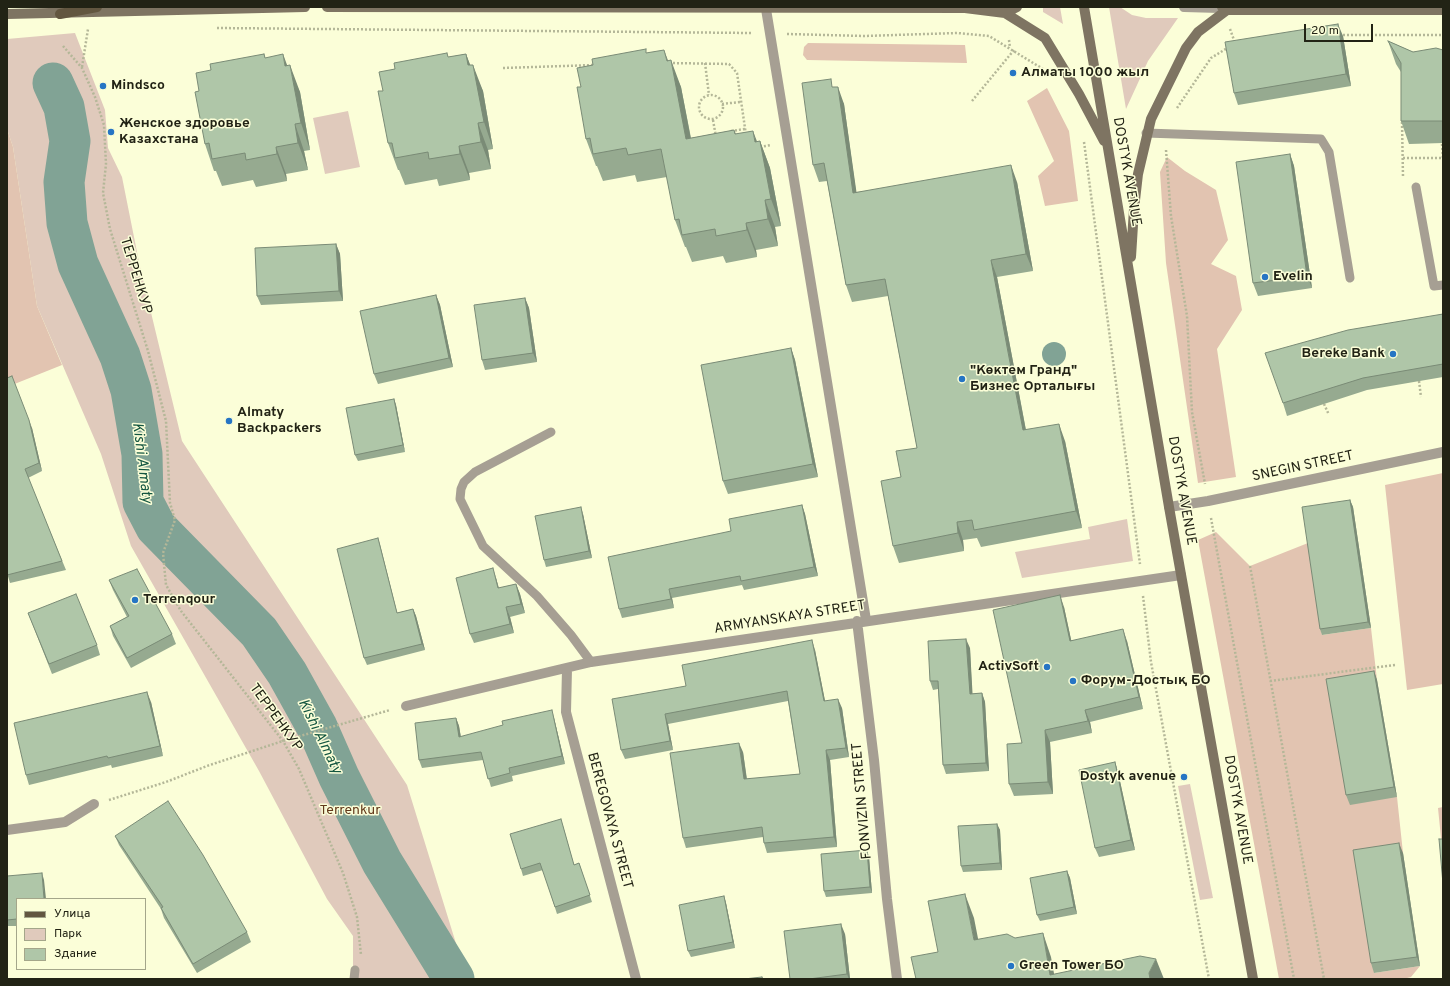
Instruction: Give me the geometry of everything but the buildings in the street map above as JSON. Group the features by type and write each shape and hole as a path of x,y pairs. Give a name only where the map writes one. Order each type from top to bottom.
{"main road":[{"path":"60,14 97,7"},
{"path":"7,14 60,14 305,7"},
{"path":"327,7 766,9 965,8 1005,13 1046,38 1087,108 1108,150"},
{"path":"1005,13 1017,7"},
{"name":"DOSTYK AVENUE","path":"1084,7 1169,507 1253,979"},
{"path":"1130,281 1134,209 1146,133 1163,91 1186,48 1198,32 1224,8 1443,10"}],"street":[{"path":"1184,7 1224,8"},
{"name":"FONVIZIN STREET","path":"766,9 861,621 887,900 897,979"},
{"name":"SNEGIN STREET","path":"1169,507 1208,501 1443,452"},
{"name":"ARMYANSKAYA STREET","path":"406,706 567,669 591,662 861,621 1142,582 1181,575"},
{"name":"BEREGOVAYA STREET","path":"567,669 566,712 636,979"},
{"path":"7,830 65,822 94,804"}],"lane":[{"path":"1146,133 1321,139 1329,152 1350,278"},
{"path":"1416,188 1434,286 1443,284"},
{"path":"551,432 475,472 464,482 460,489 460,499 483,546 537,596 571,635 591,662"}],"path":[{"path":"82,68 89,28"},
{"path":"210,28 738,32 770,35 828,34 864,36 957,33 989,36 1042,68 1046,73"},
{"path":"1230,29 1235,43"},
{"path":"1336,35 1443,36"},
{"path":"1009,40 1010,48 1014,50"},
{"path":"1206,492 1192,412 1187,316 1171,216 1165,134 1174,113 1211,58 1235,43 1243,42"},
{"name":"ТЕРРЕНКУР","path":"63,46 82,68 95,97 104,125 106,164 103,193 110,229 148,351 166,421 170,503 176,520 163,553 166,585 181,611 283,741 299,769 343,873 357,917 361,959"},
{"path":"972,102 1014,50"},
{"path":"705,63 709,95"},
{"path":"666,64 729,64 737,72 740,102 747,143"},
{"path":"503,68 596,65"},
{"path":"709,95 717,97 722,104 722,112 713,120 702,116 698,109 700,101 709,95"},
{"path":"722,104 740,102"},
{"path":"713,120 717,140"},
{"path":"1402,121 1404,188 1416,188"},
{"path":"730,132 744,129"},
{"path":"710,135 723,133"},
{"path":"1084,137 1133,502 1151,662 1209,979"},
{"path":"756,148 787,143"},
{"path":"1403,158 1443,158 1442,144"},
{"path":"1419,381 1421,397"},
{"path":"1324,404 1329,415"},
{"path":"1210,513 1294,979"},
{"path":"1250,566 1324,979"},
{"path":"1270,682 1395,665"},
{"path":"94,804 166,782 207,766 283,741 406,706"}],"green space":[{"path":"1043,7 1060,7 1063,24 1043,12"},
{"path":"1109,7 1120,7 1132,15 1146,18 1178,18 1148,61 1126,109"},
{"name":"Terrenkur","path":"75,33 105,110 108,148 122,177 140,267 182,441 407,785 467,979 353,979 353,936 327,899 259,771 131,546 101,454 37,306 13,147 7,129 7,39"},
{"path":"348,111 360,167 325,174 313,118"},
{"path":"1127,519 1133,561 1022,578 1015,552 1090,539 1088,527"},
{"path":"1190,784 1213,898 1200,900 1178,786"}],"shaded area":[{"path":"808,43 965,45 967,63 807,60 803,55 804,47"},
{"path":"1047,88 1069,131 1078,201 1045,206 1038,176 1054,161 1027,101"},
{"path":"7,129 13,147 37,306 62,365 7,387"},
{"path":"1167,157 1185,171 1216,190 1228,240 1211,264 1236,276 1242,310 1217,349 1236,477 1198,483 1166,263 1160,172"},
{"path":"1054,342 1063,345 1066,354 1063,363 1054,366 1045,363 1042,354 1045,345"},
{"path":"1443,473 1443,684 1407,690 1385,485"},
{"path":"1216,532 1250,566 1308,543 1322,635 1371,628 1377,680 1330,688 1397,797 1403,853 1374,973 1420,966 1411,977 1403,979 1279,979 1198,540"},
{"path":"1443,807 1443,848 1442,848 1438,808"}],"waterway":[{"name":"Kіshі Almaty","path":"53,83 64,107 70,141 64,182 67,223 78,264 120,356 131,390 142,454 143,502 156,527 259,632 287,673 317,727 339,777 382,862 454,979"}],"place":[{"name":"Алматы 1000 жыл","path":"1013,73"},
{"name":"Mindsco","path":"103,86"},
{"name":"Женское здоровье Казахстана","path":"111,132"},
{"name":"Evelin","path":"1265,277"},
{"name":"Bereke Bank","path":"1393,354"},
{"name":"\"Көктем Гранд\" Бизнес Орталығы","path":"962,379"},
{"name":"Almaty Backpackers","path":"229,421"},
{"name":"Terrenqour","path":"135,600"},
{"name":"ActivSoft","path":"1047,667"},
{"name":"Форум-Достық БО","path":"1073,681"},
{"name":"Dostyk avenue","path":"1184,777"},
{"name":"Green Tower БО","path":"1011,966"}]}
